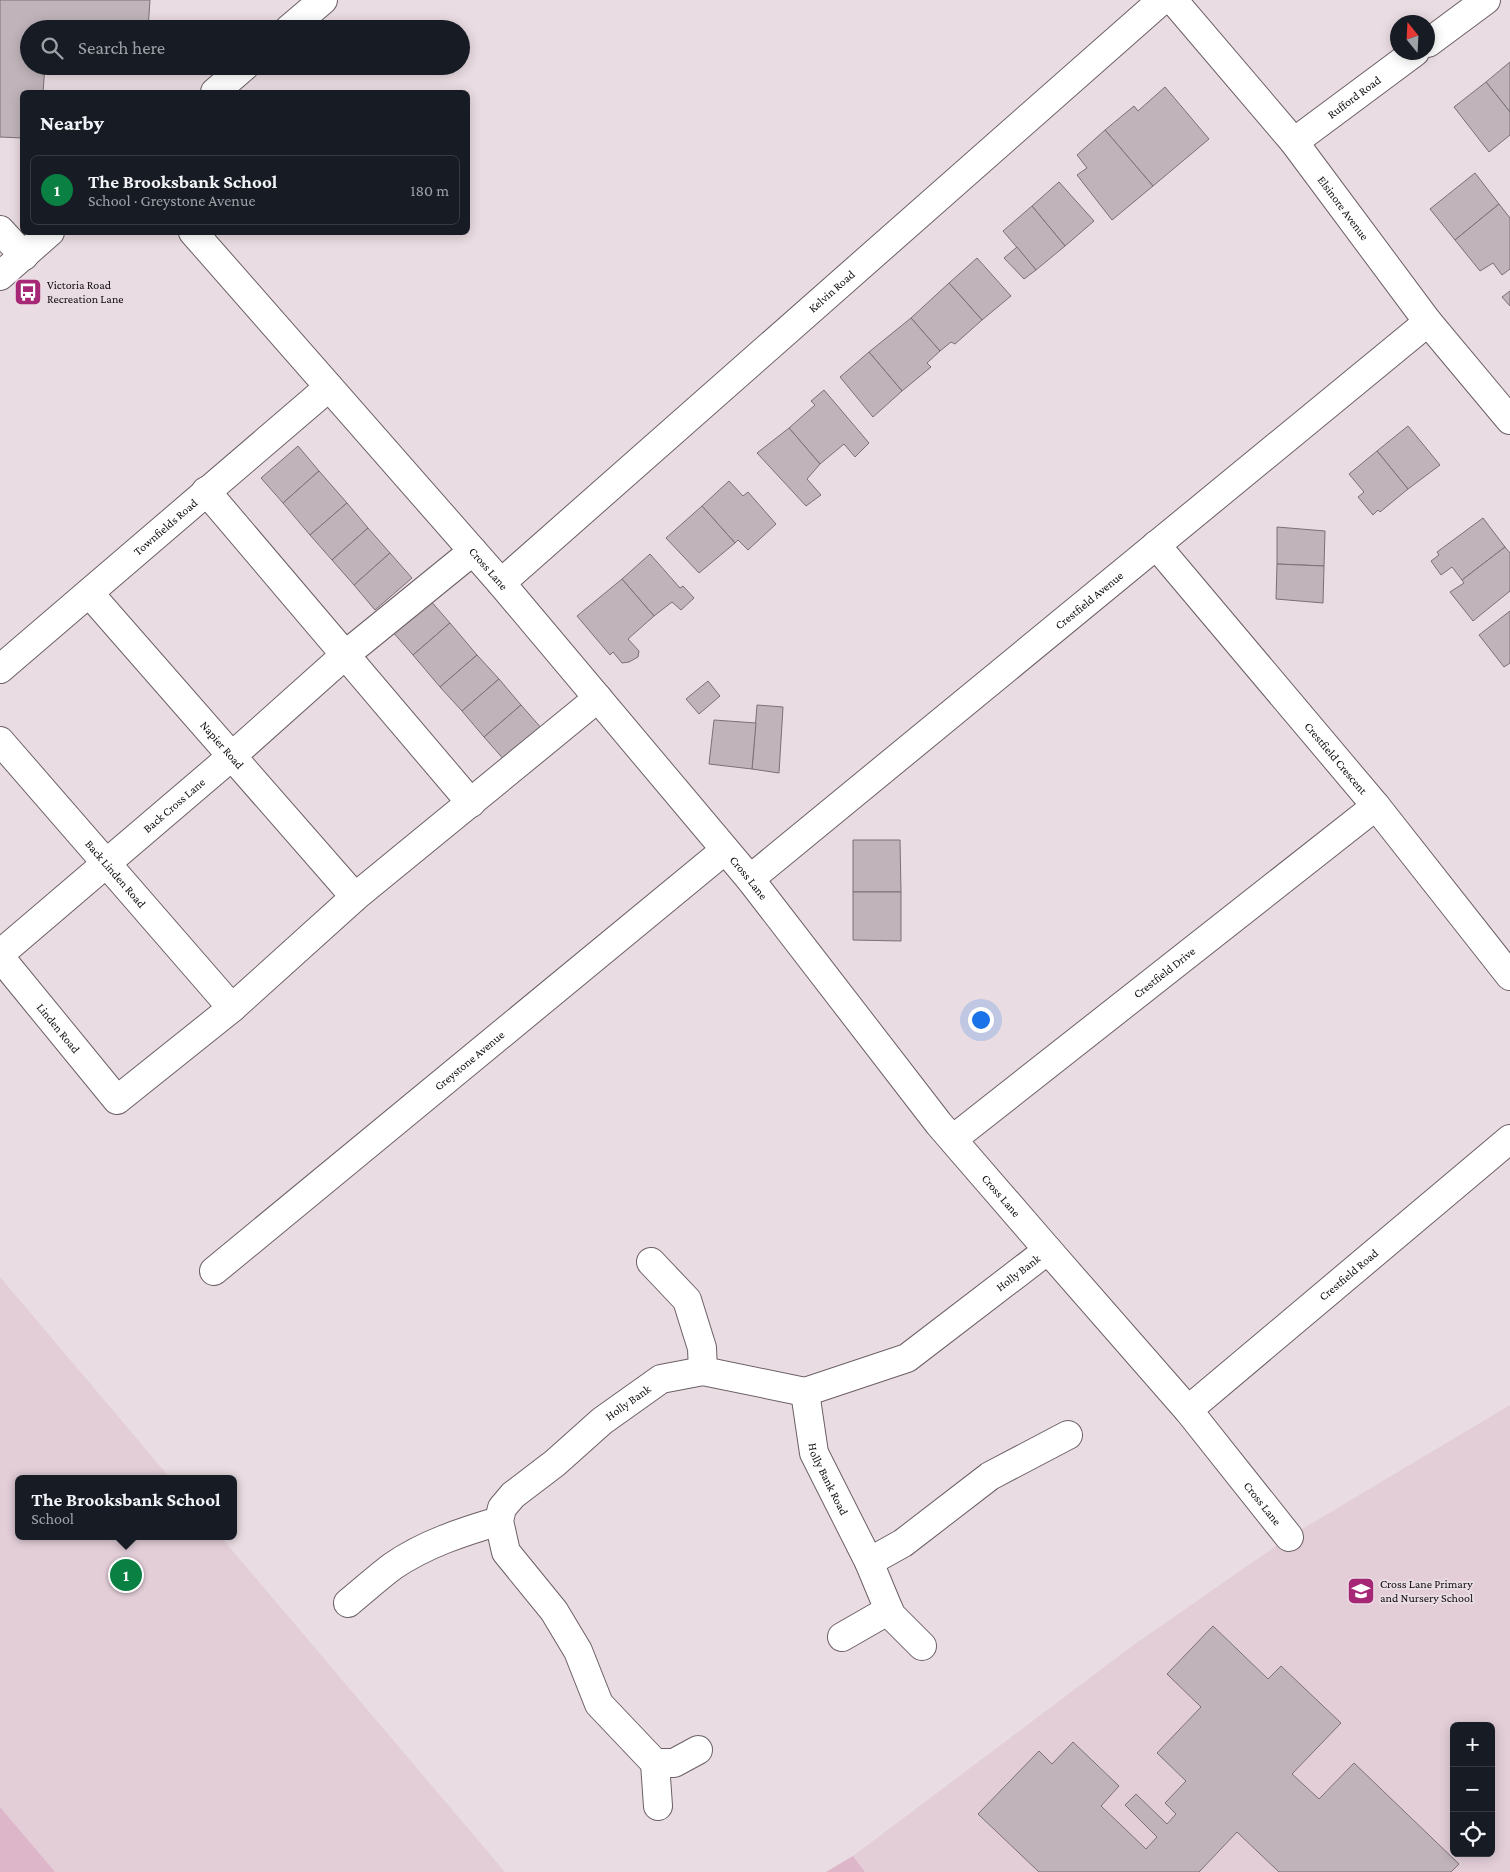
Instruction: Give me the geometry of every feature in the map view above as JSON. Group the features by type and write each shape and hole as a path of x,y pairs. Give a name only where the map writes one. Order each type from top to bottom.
{"street":[{"name":"Kelvin Road","path":"501,583 1162,0"},
{"name":"Elsinore Avenue","path":"1173,0 1294,142 1428,322 1510,420"},
{"path":"1435,38 1486,0"},
{"path":"297,20 312,4"},
{"name":"Rufford Road","path":"1294,142 1404,60"},
{"path":"216,90 234,75"},
{"path":"0,230 24,256"},
{"path":"0,276 47,235"},
{"name":"Cross Lane","path":"196,235 501,583 750,879 953,1139 1188,1410 1289,1537"},
{"name":"Crestfield Avenue","path":"750,879 1428,322"},
{"name":"Townfields Road","path":"0,669 329,387"},
{"path":"206,492 471,803"},
{"name":"Crestfield Crescent","path":"1156,545 1376,806 1510,976"},
{"name":"Back Cross Lane","path":"0,956 232,756 345,655 473,551"},
{"name":"Napier Road","path":"88,593 356,897"},
{"path":"232,1008 356,897 598,698"},
{"name":"Back Linden Road","path":"0,741 232,1008"},
{"name":"Crestfield Drive","path":"953,1139 1376,806"},
{"name":"Greystone Avenue","path":"214,1271 725,850"},
{"name":"Linden Road","path":"0,956 117,1100 232,1008"},
{"name":"Crestfield Road","path":"1188,1410 1510,1139"},
{"name":"Holly Bank","path":"499,1521 502,1508 513,1495 555,1463 602,1422 660,1379 703,1371 805,1392 907,1358 1048,1250"},
{"path":"651,1262 687,1300 702,1348 703,1371"},
{"name":"Holly Bank Road","path":"805,1392 814,1453 869,1562 891,1615 922,1646"},
{"path":"869,1562 903,1543 990,1476 1068,1435"},
{"path":"348,1603 393,1566 424,1548 460,1533 499,1521 506,1552 554,1611 578,1652 599,1704 655,1763 658,1806"},
{"path":"842,1637 889,1610"},
{"path":"655,1763 674,1763 698,1750"}],"shaded area":[{"path":"0,1277 168,1475 15,1475 15,1540 223,1540 505,1872 0,1872"},
{"name":"Cross Lane Primary and Nursery School","path":"1510,1405 1510,1872 865,1872 853,1856 1135,1644 1289,1537"},
{"path":"0,1807 55,1872 0,1872"},
{"path":"853,1856 865,1872 826,1872"}],"building":[{"path":"0,0 150,0 149,20 20,20 20,75 44,75 43,90 20,90 20,138 0,137"},
{"path":"1510,62 1510,112 1486,82"},
{"path":"1486,82 1510,112 1510,135 1489,152 1454,107"},
{"path":"1165,87 1209,139 1153,186 1105,130 1134,106 1138,111"},
{"path":"1105,130 1153,186 1112,220 1077,175 1087,168 1077,155"},
{"path":"1475,173 1499,204 1455,240 1430,209"},
{"path":"1059,182 1094,221 1065,246 1032,206"},
{"path":"1499,204 1510,218 1510,269 1502,275 1493,263 1480,271 1455,240"},
{"path":"1032,206 1065,246 1036,270 1003,231"},
{"path":"1017,247 1036,270 1024,279 1004,258"},
{"path":"977,258 1011,296 982,320 949,283"},
{"path":"949,283 982,320 955,344 951,342 940,351 911,318"},
{"path":"1510,291 1510,306 1502,297"},
{"path":"911,318 940,351 927,363 931,367 902,391 869,352"},
{"path":"869,352 902,391 873,417 840,377"},
{"path":"824,390 869,443 855,457 844,444 820,464 789,428 815,405 811,401"},
{"path":"1408,426 1440,465 1408,489 1377,451"},
{"path":"789,428 820,464 807,479 821,495 806,506 757,453"},
{"path":"298,446 319,471 283,503 261,478"},
{"path":"1377,451 1408,489 1380,512 1378,510 1373,515 1358,497 1364,492 1349,474"},
{"path":"319,471 347,503 310,535 283,503"},
{"path":"729,481 743,496 748,492 776,524 748,550 738,540 735,543 702,506"},
{"path":"347,503 368,528 332,560 310,535"},
{"path":"702,506 735,543 699,573 666,538"},
{"path":"1483,518 1505,547 1462,580 1452,567 1441,575 1431,561 1439,555 1437,552"},
{"path":"1277,527 1325,531 1324,566 1277,564"},
{"path":"368,528 390,553 354,585 332,560"},
{"path":"1505,547 1510,553 1510,591 1473,621 1450,592 1464,583 1462,580"},
{"path":"390,553 412,578 375,610 354,585"},
{"path":"650,554 680,588 683,586 694,598 681,610 672,602 654,616 622,579"},
{"path":"1277,564 1324,566 1323,603 1276,599"},
{"path":"622,579 654,616 628,639 639,651 638,657 629,662 622,663 613,652 610,655 577,616"},
{"path":"429,599 450,623 413,655 392,631"},
{"path":"1510,611 1510,663 1504,667 1479,635"},
{"path":"450,623 477,655 440,687 413,655"},
{"path":"477,655 499,679 462,711 440,687"},
{"path":"499,679 521,705 484,737 462,711"},
{"path":"708,681 720,696 699,714 686,699"},
{"path":"521,705 543,730 506,762 484,737"},
{"path":"757,705 783,707 779,773 752,769"},
{"path":"714,720 756,723 752,769 709,764"},
{"path":"853,840 900,840 901,892 853,892"},
{"path":"853,892 901,892 901,941 853,940"},
{"path":"1213,1626 1268,1679 1281,1666 1341,1723 1292,1774 1319,1799 1354,1763 1459,1864 1451,1872 1279,1872 1237,1832 1199,1872 1039,1872 978,1814 1039,1751 1052,1764 1073,1742 1119,1786 1101,1806 1146,1849 1157,1837 1125,1805 1136,1794 1167,1824 1176,1814 1165,1803 1186,1781 1157,1753 1201,1707 1167,1674"}],"place":[{"name":"Victoria Road Recreation Lane","path":"28,292"},
{"name":"The Brooksbank School","path":"126,1575"},
{"name":"Cross Lane Primary and Nursery School","path":"1361,1591"}]}
